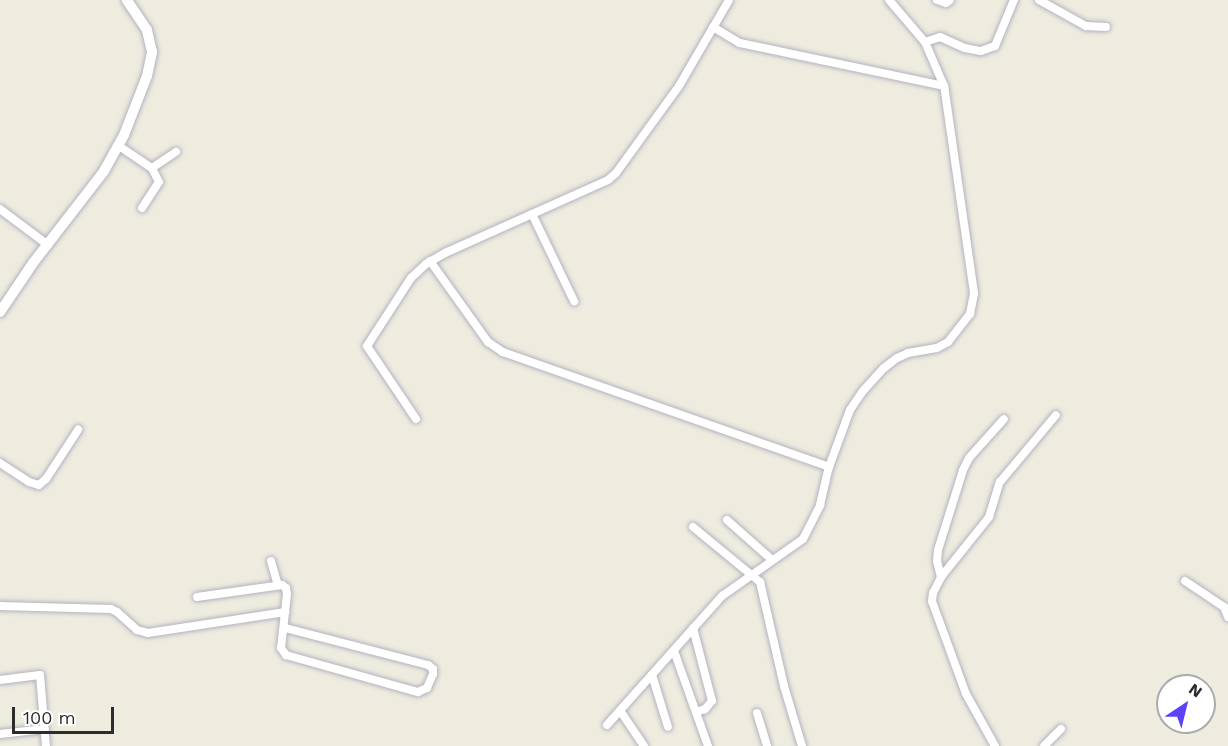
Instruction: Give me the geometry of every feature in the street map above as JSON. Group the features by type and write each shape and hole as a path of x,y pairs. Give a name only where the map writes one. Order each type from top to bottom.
{"main road":[{"path":"1,310 104,171 119,146 147,76 152,52 147,30 127,0"}],"street":[{"path":"416,419 369,351 367,344 411,278 430,261 597,186 616,173 679,86 729,0"},
{"path":"607,725 722,596 772,560 798,545 809,530 850,410 884,368 897,358 908,353 937,348 948,342 963,325 973,303 974,292 944,86 925,42 889,0"},
{"path":"938,0 946,3 950,0"},
{"path":"925,42 940,37 965,48 981,51 995,46 1014,0"},
{"path":"1039,0 1086,26 1106,27"},
{"path":"714,27 740,43 944,86"},
{"path":"119,146 152,168 159,182 142,208"},
{"path":"152,168 176,152"},
{"path":"0,209 48,245"},
{"path":"532,214 574,301"},
{"path":"430,261 488,342 503,352 830,467"},
{"path":"995,746 966,694 952,662 932,601 933,593 941,577 989,517 1000,482 1056,415"},
{"path":"941,577 937,561 938,550 963,470 969,458 1004,418"},
{"path":"0,463 29,482 39,485 46,479 78,430"},
{"path":"727,520 772,560"},
{"path":"693,527 753,574 761,586 778,664 802,746"},
{"path":"272,561 278,585"},
{"path":"1185,580 1224,608 1228,617"},
{"path":"197,597 278,585 286,588 283,652 301,661 418,692 427,688 433,674 433,669 428,665 285,628"},
{"path":"0,606 111,609 137,630 148,633 285,612"},
{"path":"693,628 712,701 710,706 696,712"},
{"path":"674,651 708,746"},
{"path":"0,680 40,675 46,746"},
{"path":"652,675 668,727"},
{"path":"621,712 644,746"},
{"path":"757,713 767,746"},
{"path":"0,734 45,729"},
{"path":"1044,746 1061,729"}]}
